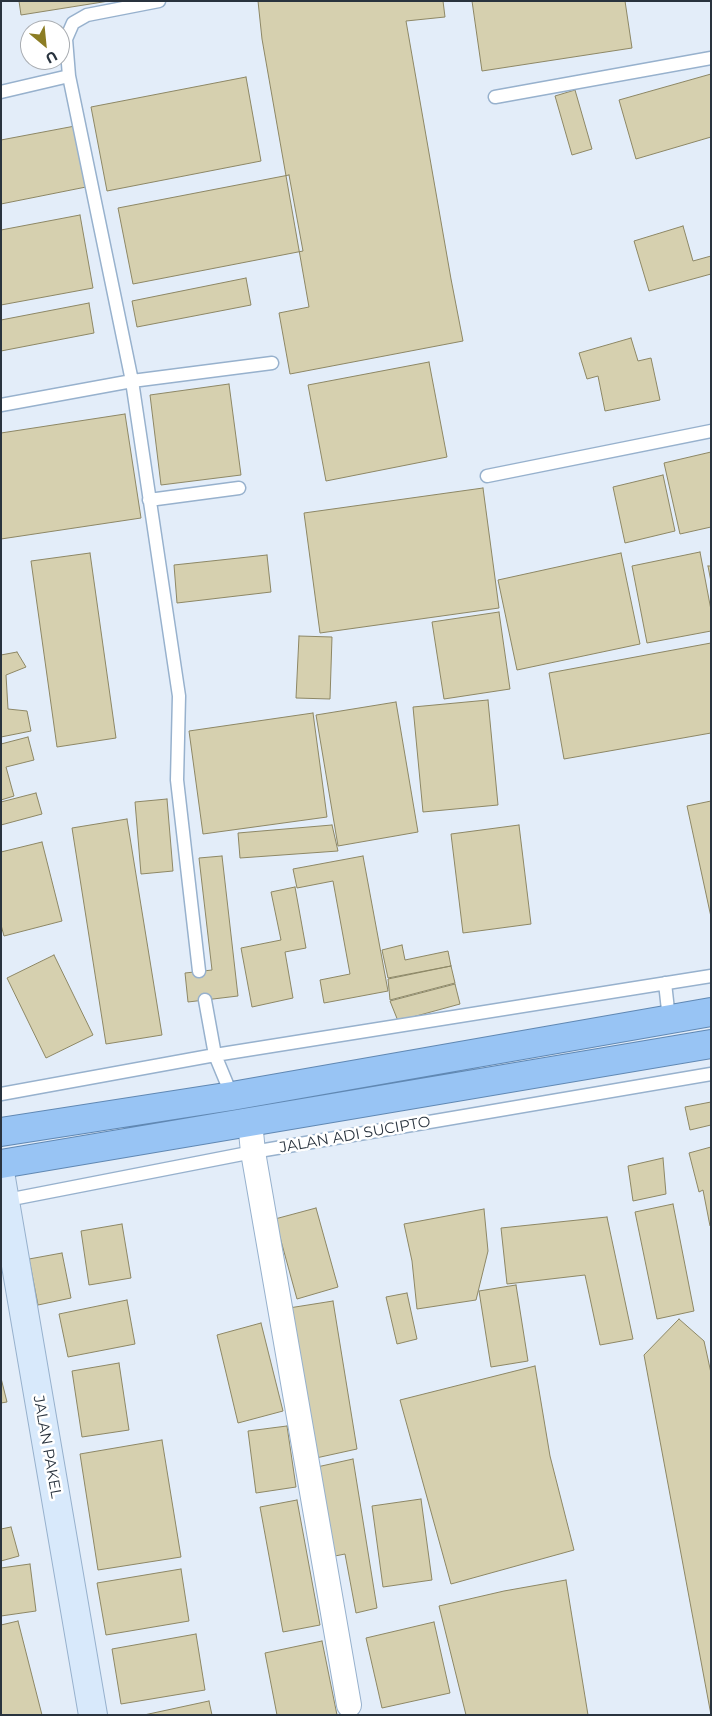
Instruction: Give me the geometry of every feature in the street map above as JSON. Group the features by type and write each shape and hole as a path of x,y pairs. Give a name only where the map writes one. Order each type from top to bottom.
{"highway":[{"path":"1,1132 232,1096 711,1012"},
{"name":"JALAN ADI SUCIPTO","path":"1,1164 711,1044"}],"main road":[{"name":"JALAN PAKEL","path":"2,1193 93,1715"}],"street":[{"path":"250,1122 253,1152 349,1705"}],"lane":[{"path":"159,1 87,15 73,23 66,39 69,76 132,381 179,696 177,780 199,971"},
{"path":"495,97 711,58"},
{"path":"1,92 69,76"},
{"path":"1,405 132,381 272,363"},
{"path":"487,476 711,431"},
{"path":"149,500 239,488"},
{"path":"1,1094 214,1055 711,976"},
{"path":"665,983 669,1019"},
{"path":"205,1000 214,1055 232,1096"},
{"name":"JALAN ADI SUCIPTO","path":"2,1193 711,1074"}],"building":[{"path":"19,1 109,1 21,15"},
{"path":"258,1 443,1 445,17 406,21 463,341 290,374 279,313 309,307 262,39"},
{"path":"472,1 625,1 632,48 482,71"},
{"path":"711,74 711,137 636,159 619,100"},
{"path":"246,77 261,161 107,191 91,107"},
{"path":"575,90 592,149 572,155 555,96"},
{"path":"75,126 86,187 1,204 1,140"},
{"path":"289,175 303,251 133,284 118,208"},
{"path":"80,215 93,288 1,305 1,230"},
{"path":"683,226 693,261 711,256 711,274 649,291 634,241"},
{"path":"246,278 251,305 137,327 132,301"},
{"path":"89,303 94,333 1,351 1,320"},
{"path":"631,338 638,361 651,358 660,400 605,411 598,376 587,379 579,353"},
{"path":"429,362 447,457 326,481 308,385"},
{"path":"229,384 241,475 161,485 150,395"},
{"path":"125,414 141,518 1,539 1,433"},
{"path":"711,452 711,527 680,534 664,463"},
{"path":"663,475 675,531 625,543 613,487"},
{"path":"483,488 499,608 320,633 304,513"},
{"path":"700,552 711,610 711,631 647,643 632,566"},
{"path":"90,553 116,738 57,747 31,561"},
{"path":"621,553 640,644 517,670 498,580"},
{"path":"267,555 271,592 177,603 174,565"},
{"path":"708,566 711,566 711,582"},
{"path":"499,612 510,689 444,699 432,622"},
{"path":"299,636 332,637 330,699 296,698"},
{"path":"711,643 711,733 564,759 549,673"},
{"path":"17,652 26,667 6,675 8,709 27,711 31,731 1,737 1,655"},
{"path":"488,700 498,805 423,812 413,707"},
{"path":"396,702 418,832 338,846 316,715"},
{"path":"313,713 327,817 203,834 189,731"},
{"path":"28,737 34,760 6,767 14,796 1,800 1,744"},
{"path":"36,793 42,814 1,825 1,802"},
{"path":"167,799 173,871 141,874 135,802"},
{"path":"711,801 711,917 687,806"},
{"path":"127,819 162,1035 106,1044 72,828"},
{"path":"332,825 338,851 240,858 238,833"},
{"path":"519,825 531,924 463,933 451,834"},
{"path":"42,842 62,921 4,936 1,925 1,852"},
{"path":"222,856 238,996 188,1002 185,973 212,970 199,858"},
{"path":"363,856 388,991 324,1003 320,980 350,974 333,881 297,888 293,869"},
{"path":"295,887 306,948 285,952 293,998 252,1007 241,948 281,940 271,892"},
{"path":"402,945 405,960 448,951 451,966 388,978 382,950"},
{"path":"54,955 93,1035 46,1058 7,978"},
{"path":"451,966 455,983 390,1000 388,979"},
{"path":"455,984 460,1004 398,1021 390,1001"},
{"path":"711,1102 711,1125 690,1130 685,1107"},
{"path":"711,1147 710,1226 703,1190 699,1192 689,1153"},
{"path":"663,1158 666,1194 633,1201 628,1166"},
{"path":"673,1204 694,1311 657,1319 635,1212"},
{"path":"316,1208 338,1287 297,1299 275,1219"},
{"path":"484,1209 488,1251 476,1300 417,1309 412,1261 404,1224"},
{"path":"607,1217 633,1339 600,1345 585,1275 507,1284 501,1228"},
{"path":"122,1224 131,1278 89,1285 81,1231"},
{"path":"62,1253 71,1298 38,1305 29,1259"},
{"path":"516,1285 528,1361 491,1367 479,1291"},
{"path":"407,1293 417,1339 397,1344 386,1297"},
{"path":"127,1300 135,1344 68,1357 59,1314"},
{"path":"333,1301 357,1449 316,1458 289,1308"},
{"path":"679,1319 704,1341 711,1373 711,1715 644,1355"},
{"path":"261,1323 283,1411 238,1423 217,1335"},
{"path":"119,1363 129,1430 82,1437 72,1371"},
{"path":"535,1366 550,1456 574,1550 451,1584 400,1400"},
{"path":"1,1378 7,1402 1,1403"},
{"path":"287,1426 296,1487 256,1493 248,1431"},
{"path":"162,1440 181,1557 98,1570 80,1454"},
{"path":"353,1459 377,1608 356,1613 345,1554 330,1557 317,1467"},
{"path":"421,1499 432,1580 383,1587 372,1506"},
{"path":"297,1500 320,1625 283,1632 260,1507"},
{"path":"11,1527 19,1556 1,1561 1,1529"},
{"path":"30,1564 36,1611 1,1616 1,1568"},
{"path":"181,1569 189,1621 106,1635 97,1583"},
{"path":"566,1580 588,1715 466,1715 439,1606 504,1591"},
{"path":"18,1621 42,1715 1,1715 1,1625"},
{"path":"434,1622 450,1693 382,1708 366,1638"},
{"path":"196,1634 205,1690 121,1704 112,1649"},
{"path":"322,1641 337,1715 277,1715 265,1653"},
{"path":"209,1701 212,1715 144,1715"}]}
